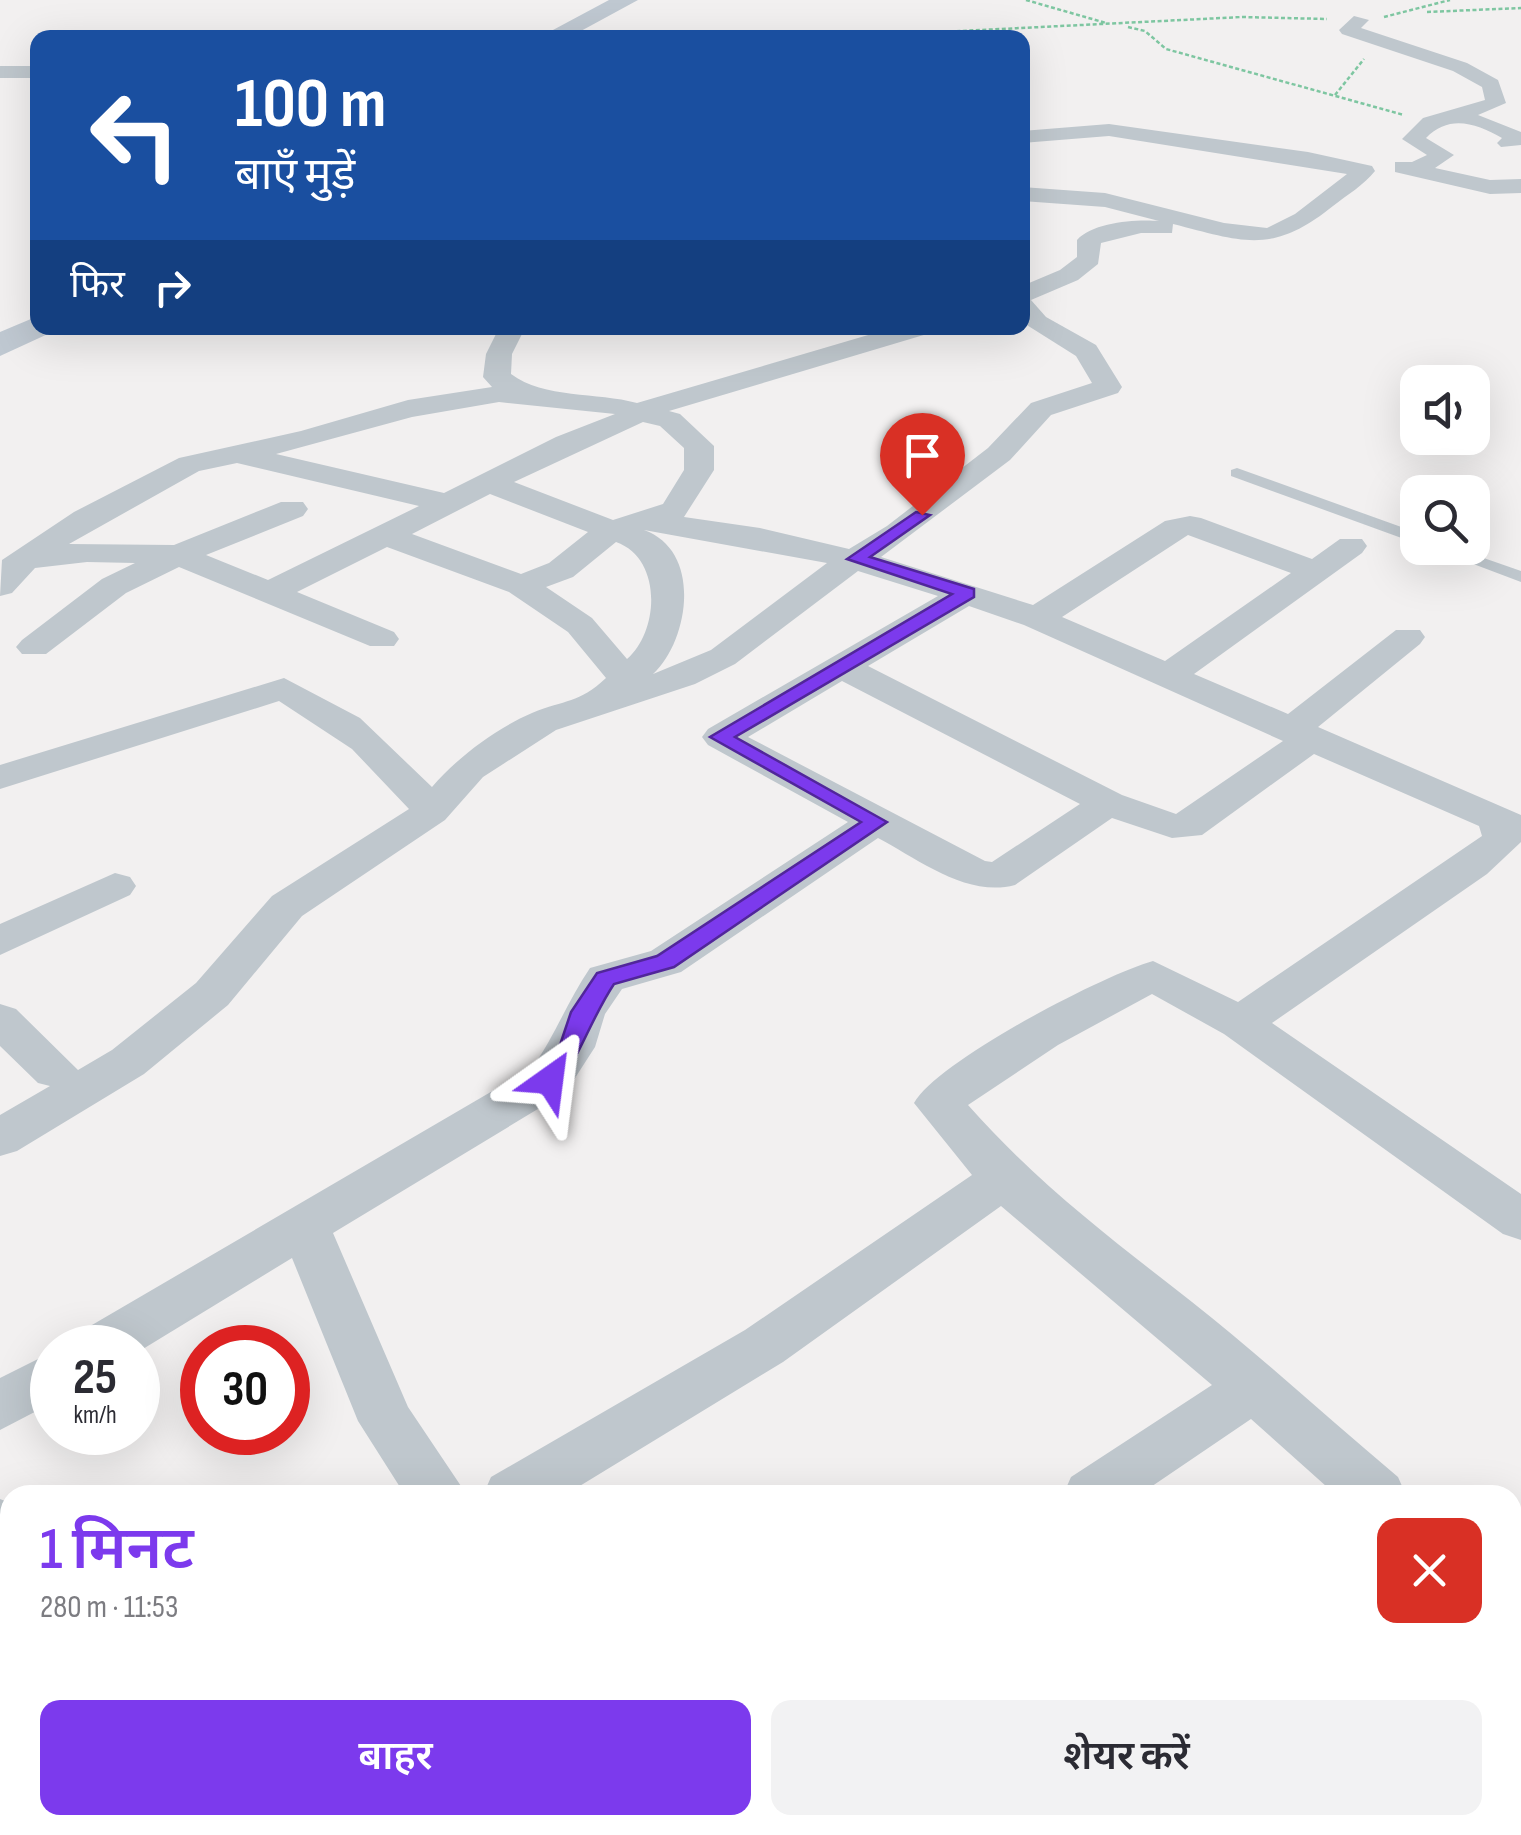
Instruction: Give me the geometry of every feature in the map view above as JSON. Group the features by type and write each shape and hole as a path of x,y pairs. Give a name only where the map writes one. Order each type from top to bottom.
{"main road":[{"path":"565,30 626,0"},
{"path":"610,30 654,8"},
{"path":"0,313 30,298"},
{"path":"0,346 30,330"}],"street":[{"path":"1360,20 1348,30 1485,78 1493,94 1496,103 1441,119 1413,139 1444,155 1414,170"},
{"path":"0,72 30,72"},
{"path":"1493,94 1521,100"},
{"path":"1441,119 1492,124 1519,140 1508,143"},
{"path":"1030,136 1109,130 1308,158 1364,172 1398,165 1490,187 1521,186"},
{"path":"1030,195 1105,200 1213,228 1270,235 1303,219 1364,172"},
{"path":"1030,291 1078,268 1089,259 1089,240 1110,230 1141,226 1203,233 1213,228"},
{"path":"0,1138 128,1062 212,994 287,906 431,812 468,770 544,722 612,691 723,657 972,476 1041,409 1108,387 1087,351 1030,315"},
{"path":"508,335 498,354 497,377 519,394"},
{"path":"268,593 492,483 574,438 600,432 639,411 894,335"},
{"path":"0,586 27,558 126,495 190,464 322,435 408,409 519,394 602,402 670,420 699,446 699,470 687,496 675,510 610,531 560,570 522,585"},
{"path":"235,454 326,478 394,486 446,505"},
{"path":"492,483 641,540 659,561 666,584 668,621 653,655 612,691"},
{"path":"34,646 114,586 178,554 292,509"},
{"path":"646,521 773,540 856,559 967,593 1036,618 1509,825 1503,839 1472,865 1240,1023"},
{"path":"1036,618 1176,528 1190,525 1315,571"},
{"path":"386,535 522,585 580,625 612,691"},
{"path":"1169,675 1350,546"},
{"path":"27,558 87,552 178,554 382,638"},
{"path":"967,593 720,737 976,873 1000,876 1108,804"},
{"path":"840,666 1108,804 1172,826 1188,826 1300,736 1408,637"},
{"path":"0,777 40,768 235,699 284,689 359,732 410,782 431,812"},
{"path":"138,1325 550,1080 572,1047 583,1012 606,978 666,962 876,822"},
{"path":"0,942 115,886"},
{"path":"1365,1485 1003,1178 938,1103 975,1074 1090,1005 1153,976 1240,1023 1512,1200"},
{"path":"0,1020 56,1072"},
{"path":"530,1485 654,1418 766,1348 857,1288 1003,1178"},
{"path":"304,1226 386,1421 431,1485"},
{"path":"0,1406 30,1388"},
{"path":"1107,1485 1252,1388"}],"lane":[{"path":"1237,472 1400,532"},
{"path":"1487,565 1521,577"}],"path":[{"path":"1026,0 1145,31 1166,49 1334,95 1441,119"},
{"path":"1421,11 1450,0"},
{"path":"1021,30 1242,17 1360,20 1421,11 1521,8"},
{"path":"1334,95 1345,86 1348,72 1384,42"}],"route":[{"path":"550,1080 572,1047 583,1012 606,978 666,962 876,822 720,737 967,593 856,559 922,515"}]}
